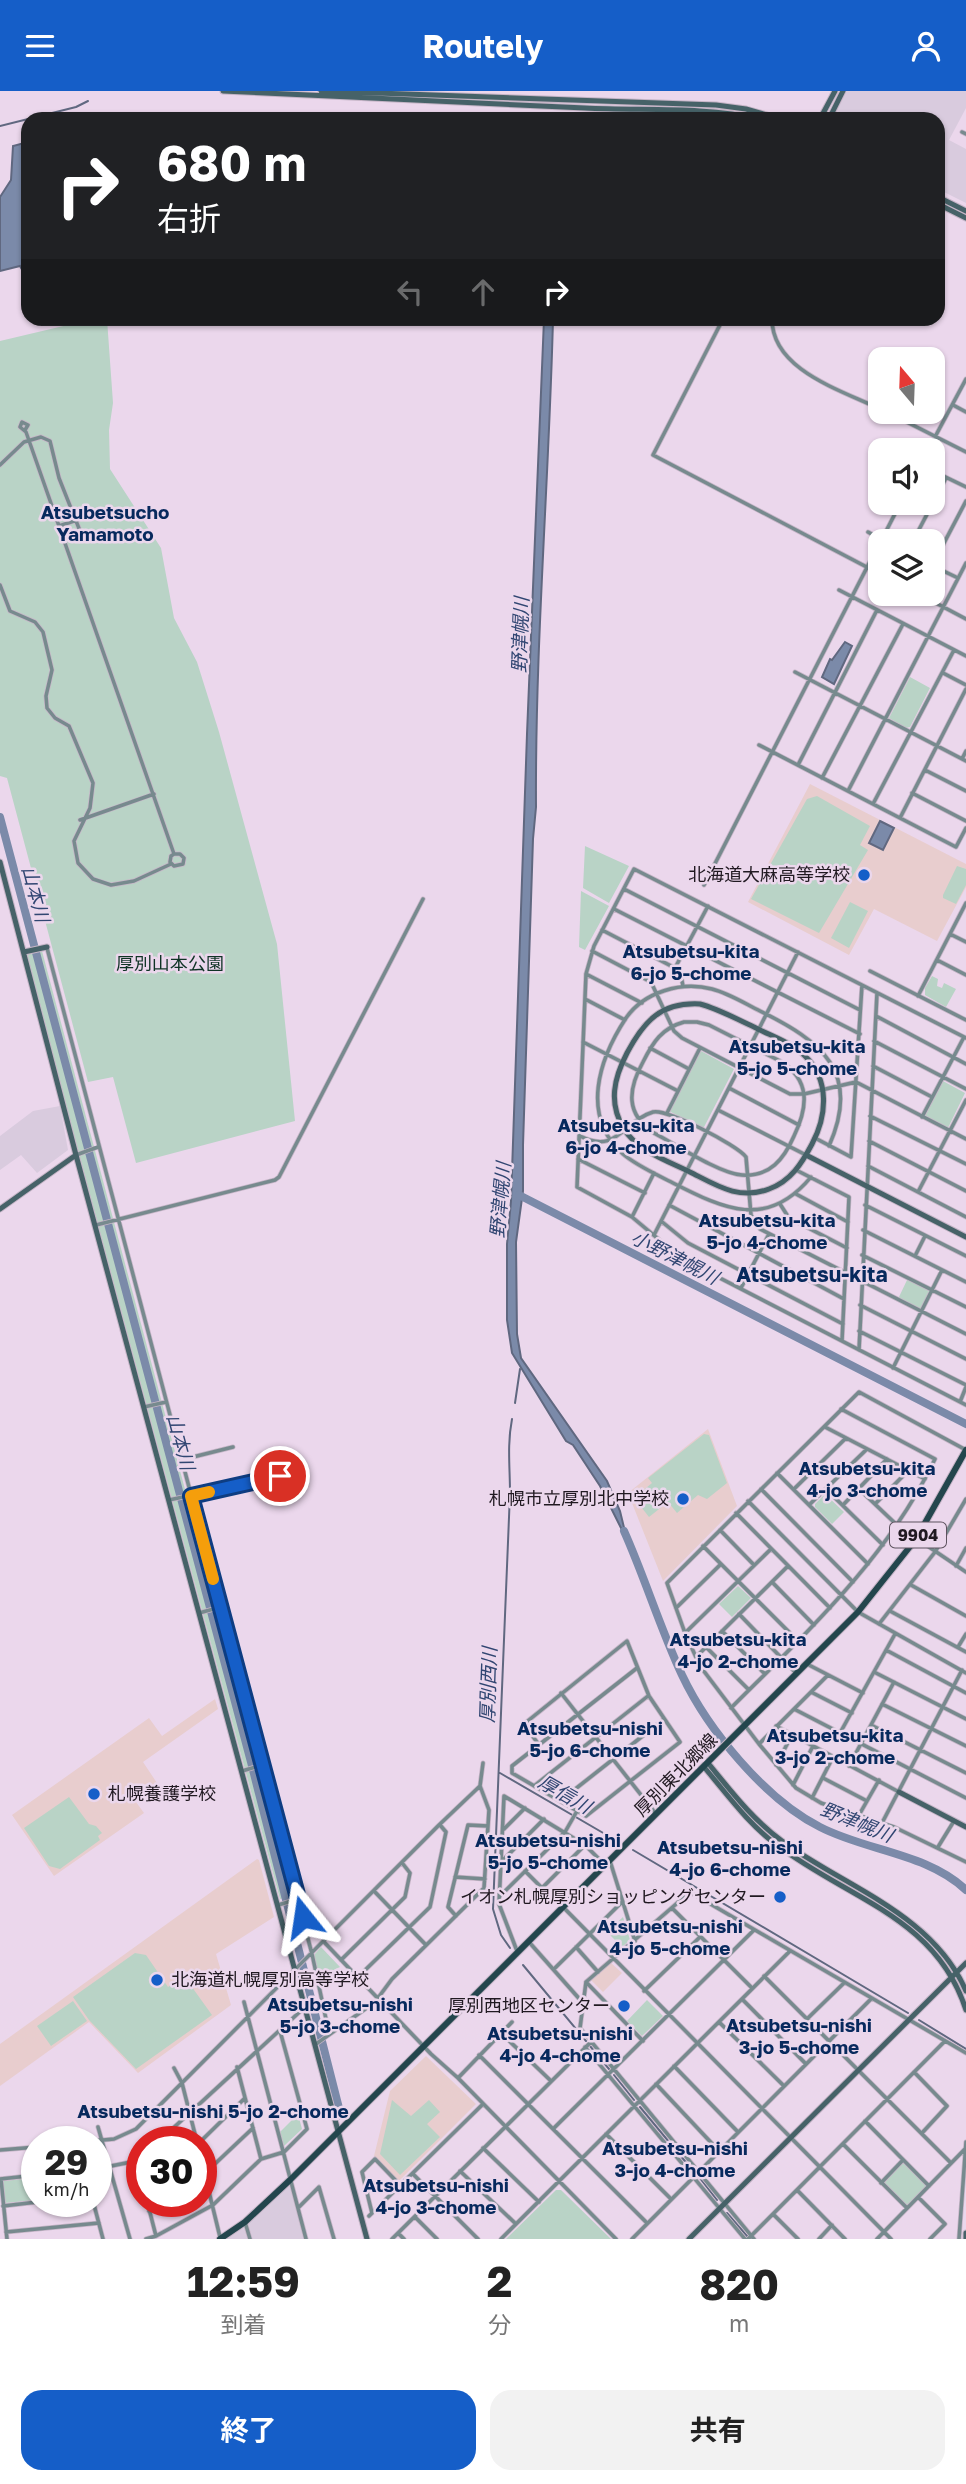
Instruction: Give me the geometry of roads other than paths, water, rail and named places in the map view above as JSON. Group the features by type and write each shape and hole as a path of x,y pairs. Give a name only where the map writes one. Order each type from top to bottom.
{"main road":[{"name":"厚別東北郷線","path":"220,2239 245,2222 290,2180 858,1612 916,1539 966,1449"}],"street":[{"path":"223,91 716,105 756,112"},
{"path":"321,91 523,101 582,108 712,112"},
{"path":"824,112 835,91"},
{"path":"832,112 843,91"},
{"path":"945,200 966,211"},
{"path":"945,208 966,218"},
{"path":"704,885 867,567 653,455 719,326"},
{"path":"773,326 775,341 790,361 810,375 868,403"},
{"path":"934,436 965,382"},
{"path":"953,405 966,412"},
{"path":"910,424 966,452"},
{"path":"25,430 174,853"},
{"path":"0,465 29,441 46,437 52,443 59,478 78,520 82,536"},
{"path":"919,529 946,478 966,487"},
{"path":"945,542 966,501"},
{"path":"59,526 78,520"},
{"path":"848,791 966,563"},
{"path":"945,571 958,578"},
{"path":"0,585 10,611 35,622 43,632 52,670 47,708 55,718 70,726 93,783 93,799 74,841 78,863 93,879 111,885 121,885 149,876 171,864"},
{"path":"839,590 966,656"},
{"path":"943,607 966,619"},
{"path":"798,765 877,610"},
{"path":"822,778 903,624"},
{"path":"873,804 954,650"},
{"path":"795,672 964,760 966,751"},
{"path":"900,818 966,687 942,672"},
{"path":"759,745 956,847 966,828"},
{"path":"925,770 966,791"},
{"path":"912,793 966,821"},
{"path":"82,819 154,794"},
{"path":"171,864 178,867 184,862 181,855 174,853"},
{"path":"171,864 170,858 174,853"},
{"path":"0,862 240,1771 281,1904 295,1970 337,2132 367,2218"},
{"path":"922,1117 965,1037 634,869 592,951 586,974 577,1187 632,1217 681,1258 966,1405"},
{"path":"624,889 860,1010"},
{"path":"96,1225 279,1177 423,899"},
{"path":"918,996 966,903"},
{"path":"676,968 708,907"},
{"path":"614,909 860,1034"},
{"path":"602,930 676,968 683,987"},
{"path":"950,934 966,942"},
{"path":"24,952 45,947 311,1955 327,2035"},
{"path":"592,951 651,982 677,1035 790,1094 804,1094 856,1083 966,1139"},
{"path":"653,1235 798,952"},
{"path":"937,960 966,975"},
{"path":"870,971 966,1020"},
{"path":"586,974 642,1003"},
{"path":"815,1138 851,1157 862,985"},
{"path":"811,1177 796,1194 780,1203 751,1210 724,1207 628,1158 610,1139 597,1103 598,1077 625,1020 657,993 683,987 702,987 721,992 798,1031 818,1046 831,1064 839,1086 839,1119 829,1146"},
{"path":"859,1350 877,993"},
{"path":"584,999 625,1020"},
{"path":"700,1004 715,1008 789,1044 804,1054 814,1067 823,1089 824,1108 815,1138 796,1170 774,1187 750,1193 730,1192 641,1147 624,1130 616,1111 614,1093 617,1073 642,1027 665,1010 681,1005 700,1004"},
{"path":"876,1016 966,1064"},
{"path":"684,1022 703,1023 790,1068 801,1084 805,1109 783,1158 773,1167 748,1175 730,1173 654,1133 639,1120 631,1095 633,1082 650,1048 661,1033 672,1026 684,1022"},
{"path":"874,1041 966,1089"},
{"path":"583,1042 678,1091"},
{"path":"650,1048 689,1069"},
{"path":"667,1113 700,1048"},
{"path":"873,1066 932,1097"},
{"path":"729,1088 799,1125"},
{"path":"918,1192 966,1100"},
{"path":"718,1110 966,1237"},
{"path":"961,1110 966,1113"},
{"path":"579,1135 597,1143 610,1139 653,1111 667,1113 742,1152 748,1164 751,1210 756,1225 966,1333"},
{"path":"870,1116 966,1164"},
{"path":"869,1141 966,1191"},
{"path":"0,1209 76,1155 96,1147"},
{"path":"578,1159 645,1193"},
{"path":"867,1166 966,1217"},
{"path":"796,1170 849,1197 842,1341"},
{"path":"632,1217 654,1173"},
{"path":"796,1194 848,1222"},
{"path":"780,1203 789,1217 847,1248"},
{"path":"669,1205 844,1299"},
{"path":"865,1205 966,1257"},
{"path":"661,1221 688,1243 843,1324"},
{"path":"863,1230 966,1282"},
{"path":"740,1289 769,1234"},
{"path":"915,1256 925,1236"},
{"path":"862,1255 966,1307"},
{"path":"893,1368 942,1270"},
{"path":"860,1305 966,1359"},
{"path":"859,1331 966,1386 960,1402"},
{"path":"966,1449 859,1392 667,1583 696,1657 731,1708 793,1785 821,1803 882,1823 966,1862"},
{"path":"144,1407 164,1403"},
{"path":"731,1708 842,1596 898,1526 935,1459 841,1409"},
{"path":"824,1427 926,1479"},
{"path":"794,1489 846,1438"},
{"path":"181,1460 233,1447"},
{"path":"809,1505 867,1449"},
{"path":"843,1505 887,1459"},
{"path":"875,1504 909,1470"},
{"path":"777,1473 868,1564"},
{"path":"169,1500 280,1476"},
{"path":"761,1489 853,1582"},
{"path":"826,1489 883,1545"},
{"path":"859,1489 898,1526 966,1572"},
{"path":"748,1501 858,1612 964,1671 953,1686 882,1823"},
{"path":"879,1625 935,1552 965,1502"},
{"path":"736,1513 830,1608"},
{"path":"720,1530 754,1565"},
{"path":"704,1546 797,1641"},
{"path":"956,1566 966,1548"},
{"path":"685,1633 771,1549"},
{"path":"676,1608 721,1564"},
{"path":"696,1657 788,1566"},
{"path":"772,1582 814,1625"},
{"path":"911,1585 966,1616"},
{"path":"199,1613 219,1607"},
{"path":"890,1611 966,1652"},
{"path":"739,1614 797,1674"},
{"path":"722,1631 765,1674"},
{"path":"840,1734 895,1634"},
{"path":"957,1647 966,1634"},
{"path":"539,1745 524,1724 627,1640 649,1696 680,1742 631,1781 586,1816 576,1813 512,1773 512,1766 539,1745 578,1714 637,1668"},
{"path":"706,1647 749,1690"},
{"path":"886,1650 966,1693"},
{"path":"807,1664 863,1693"},
{"path":"874,1672 966,1719"},
{"path":"759,1744 828,1675"},
{"path":"849,1766 894,1682"},
{"path":"811,1692 852,1713"},
{"path":"561,1693 656,1814"},
{"path":"534,1786 649,1696"},
{"path":"882,1704 966,1746"},
{"path":"794,1709 966,1798"},
{"path":"560,1801 663,1720"},
{"path":"871,1724 966,1773"},
{"path":"776,1726 966,1828"},
{"path":"776,1765 792,1735"},
{"path":"793,1785 813,1746"},
{"path":"812,1798 833,1757"},
{"path":"316,2043 379,1998 392,1979 484,1888 489,1810 480,1786 483,1763"},
{"path":"708,1763 758,1823 810,1860 911,1922 937,1944 958,1972 966,1991"},
{"path":"708,1763 753,1826 806,1865 907,1926 934,1950 953,1977 966,2010"},
{"path":"240,1771 261,1765"},
{"path":"823,1778 867,1801"},
{"path":"859,1815 879,1780"},
{"path":"112,2139 136,2129 480,1786"},
{"path":"518,1952 499,1904 504,1797 565,1832 608,1863 635,1941"},
{"path":"502,1830 525,1808"},
{"path":"499,1896 565,1832 576,1813"},
{"path":"501,1863 544,1819"},
{"path":"938,1847 954,1821"},
{"path":"358,1977 430,1907 446,1832 439,1825"},
{"path":"456,1916 448,1907 468,1825 488,1826"},
{"path":"525,1871 542,1888 585,1845"},
{"path":"341,1960 405,1897 410,1873 402,1864"},
{"path":"455,1877 485,1879"},
{"path":"374,1891 427,1946"},
{"path":"722,2206 699,2173 580,2028 586,1982 691,1892 966,2053"},
{"path":"281,1904 296,1900"},
{"path":"554,1969 622,1902"},
{"path":"563,1907 891,2239"},
{"path":"671,1908 752,1989"},
{"path":"553,2129 754,1930"},
{"path":"645,1991 700,1937"},
{"path":"324,1942 616,2239"},
{"path":"529,1942 583,2003"},
{"path":"576,1947 598,1972"},
{"path":"501,2239 790,1951"},
{"path":"689,2239 966,1963"},
{"path":"764,1976 951,2163"},
{"path":"586,1982 643,2041"},
{"path":"807,2019 844,1983"},
{"path":"741,1999 806,2064"},
{"path":"632,2239 871,1999"},
{"path":"244,2002 306,2239"},
{"path":"176,2126 237,2067 305,2007"},
{"path":"458,2078 512,2022"},
{"path":"719,2022 784,2086"},
{"path":"217,2201 261,2159 284,2152 307,2129 280,2031"},
{"path":"501,2033 551,2081"},
{"path":"585,2047 749,2238 945,2041"},
{"path":"392,2239 591,2042"},
{"path":"479,2055 647,2224"},
{"path":"674,2066 738,2132"},
{"path":"237,2067 261,2159"},
{"path":"174,2068 193,2126"},
{"path":"914,2072 947,2106 922,2133"},
{"path":"656,2084 719,2151"},
{"path":"216,2126 245,2098"},
{"path":"367,2218 482,2105"},
{"path":"865,2121 929,2186"},
{"path":"217,2163 253,2128"},
{"path":"606,2134 671,2200"},
{"path":"959,2239 966,2142"},
{"path":"843,2144 907,2208"},
{"path":"0,2150 21,2148"},
{"path":"483,2148 539,2202"},
{"path":"877,2239 965,2149"},
{"path":"366,2238 367,2218 362,2172 375,2159 401,2186"},
{"path":"881,2183 903,2160"},
{"path":"460,2171 516,2224"},
{"path":"112,2174 130,2239"},
{"path":"413,2174 478,2239"},
{"path":"7,2239 0,2179 21,2177"},
{"path":"298,2208 319,2187 334,2239"},
{"path":"797,2190 845,2239"},
{"path":"918,2197 945,2224 930,2239"},
{"path":"3,2206 21,2204"},
{"path":"773,2214 798,2239"},
{"path":"97,2217 103,2239"},
{"path":"151,2217 156,2236"},
{"path":"146,2239 191,2217"},
{"path":"215,2217 220,2239"},
{"path":"415,2217 437,2239"},
{"path":"245,2222 250,2239"},
{"path":"6,2232 99,2223"},
{"path":"819,2239 832,2225"},
{"path":"398,2233 404,2239"},
{"path":"966,2233 966,2239"}],"water":[{"path":"21,144 21,268 0,271 0,197 11,180 13,146"},
{"path":"544,326 553,326 538,685 523,1191 516,1242 517,1334 521,1358 607,1481 620,1511 627,1540 600,1486 573,1445 566,1441 512,1353 507,1320 507,1244 511,1201"},
{"path":"845,642 852,646 834,684 822,677 830,659 832,660"},
{"path":"880,821 894,828 883,850 869,843"}],"waterway":[{"path":"56,112 88,101"},
{"path":"0,126 21,121"},
{"name":"山本川","path":"0,817 251,1762 341,2116"},
{"name":"小野津幌川","path":"519,1195 966,1424"},
{"name":"厚別西川","path":"515,1403 520,1369"},
{"name":"厚別西川","path":"510,1948 501,1935 493,1909 512,1419"},
{"name":"野津幌川","path":"624,1531 674,1657 693,1696 723,1740 759,1781 799,1815 820,1827 915,1860 933,1868 966,1890"},
{"name":"厚信川","path":"500,1773 617,1841"},
{"path":"633,1850 908,2013"},
{"name":"厚別西川","path":"523,1965 586,2041"},
{"path":"919,2020 966,2049"},
{"name":"厚別西川","path":"590,2046 609,2069"},
{"name":"厚別西川","path":"614,2075 634,2100"},
{"name":"厚別西川","path":"640,2107 694,2172"},
{"name":"厚別西川","path":"699,2177 717,2200"},
{"name":"厚別西川","path":"727,2213 747,2236"}],"place":[{"name":"北海道大麻高等学校","path":"864,875"},
{"name":"札幌市立厚別北中学校","path":"683,1499"},
{"name":"札幌養護学校","path":"94,1794"},
{"name":"イオン札幌厚別ショッピングセンター","path":"780,1897"},
{"name":"北海道札幌厚別高等学校","path":"157,1980"},
{"name":"厚別西地区センター","path":"624,2006"}],"district":[{"name":"Atsubetsucho Yamamoto","path":"105,523"},
{"name":"Atsubetsu-kita 6-jo 5-chome","path":"691,962"},
{"name":"Atsubetsu-kita 5-jo 5-chome","path":"797,1057"},
{"name":"Atsubetsu-kita 6-jo 4-chome","path":"626,1136"},
{"name":"Atsubetsu-kita 5-jo 4-chome","path":"767,1231"},
{"name":"Atsubetsu-kita","path":"812,1275"},
{"name":"Atsubetsu-kita 4-jo 3-chome","path":"867,1479"},
{"name":"Atsubetsu-kita 4-jo 2-chome","path":"738,1650"},
{"name":"Atsubetsu-nishi 5-jo 6-chome","path":"590,1739"},
{"name":"Atsubetsu-kita 3-jo 2-chome","path":"835,1746"},
{"name":"Atsubetsu-nishi 5-jo 5-chome","path":"548,1851"},
{"name":"Atsubetsu-nishi 4-jo 6-chome","path":"730,1858"},
{"name":"Atsubetsu-nishi 4-jo 5-chome","path":"670,1937"},
{"name":"Atsubetsu-nishi 5-jo 3-chome","path":"340,2015"},
{"name":"Atsubetsu-nishi 3-jo 5-chome","path":"799,2036"},
{"name":"Atsubetsu-nishi 4-jo 4-chome","path":"560,2044"},
{"name":"Atsubetsu-nishi 5-jo 2-chome","path":"213,2111"},
{"name":"Atsubetsu-nishi 3-jo 4-chome","path":"675,2159"},
{"name":"Atsubetsu-nishi 4-jo 3-chome","path":"436,2196"}],"park label":[{"name":"厚別山本公園","path":"170,964"}]}
